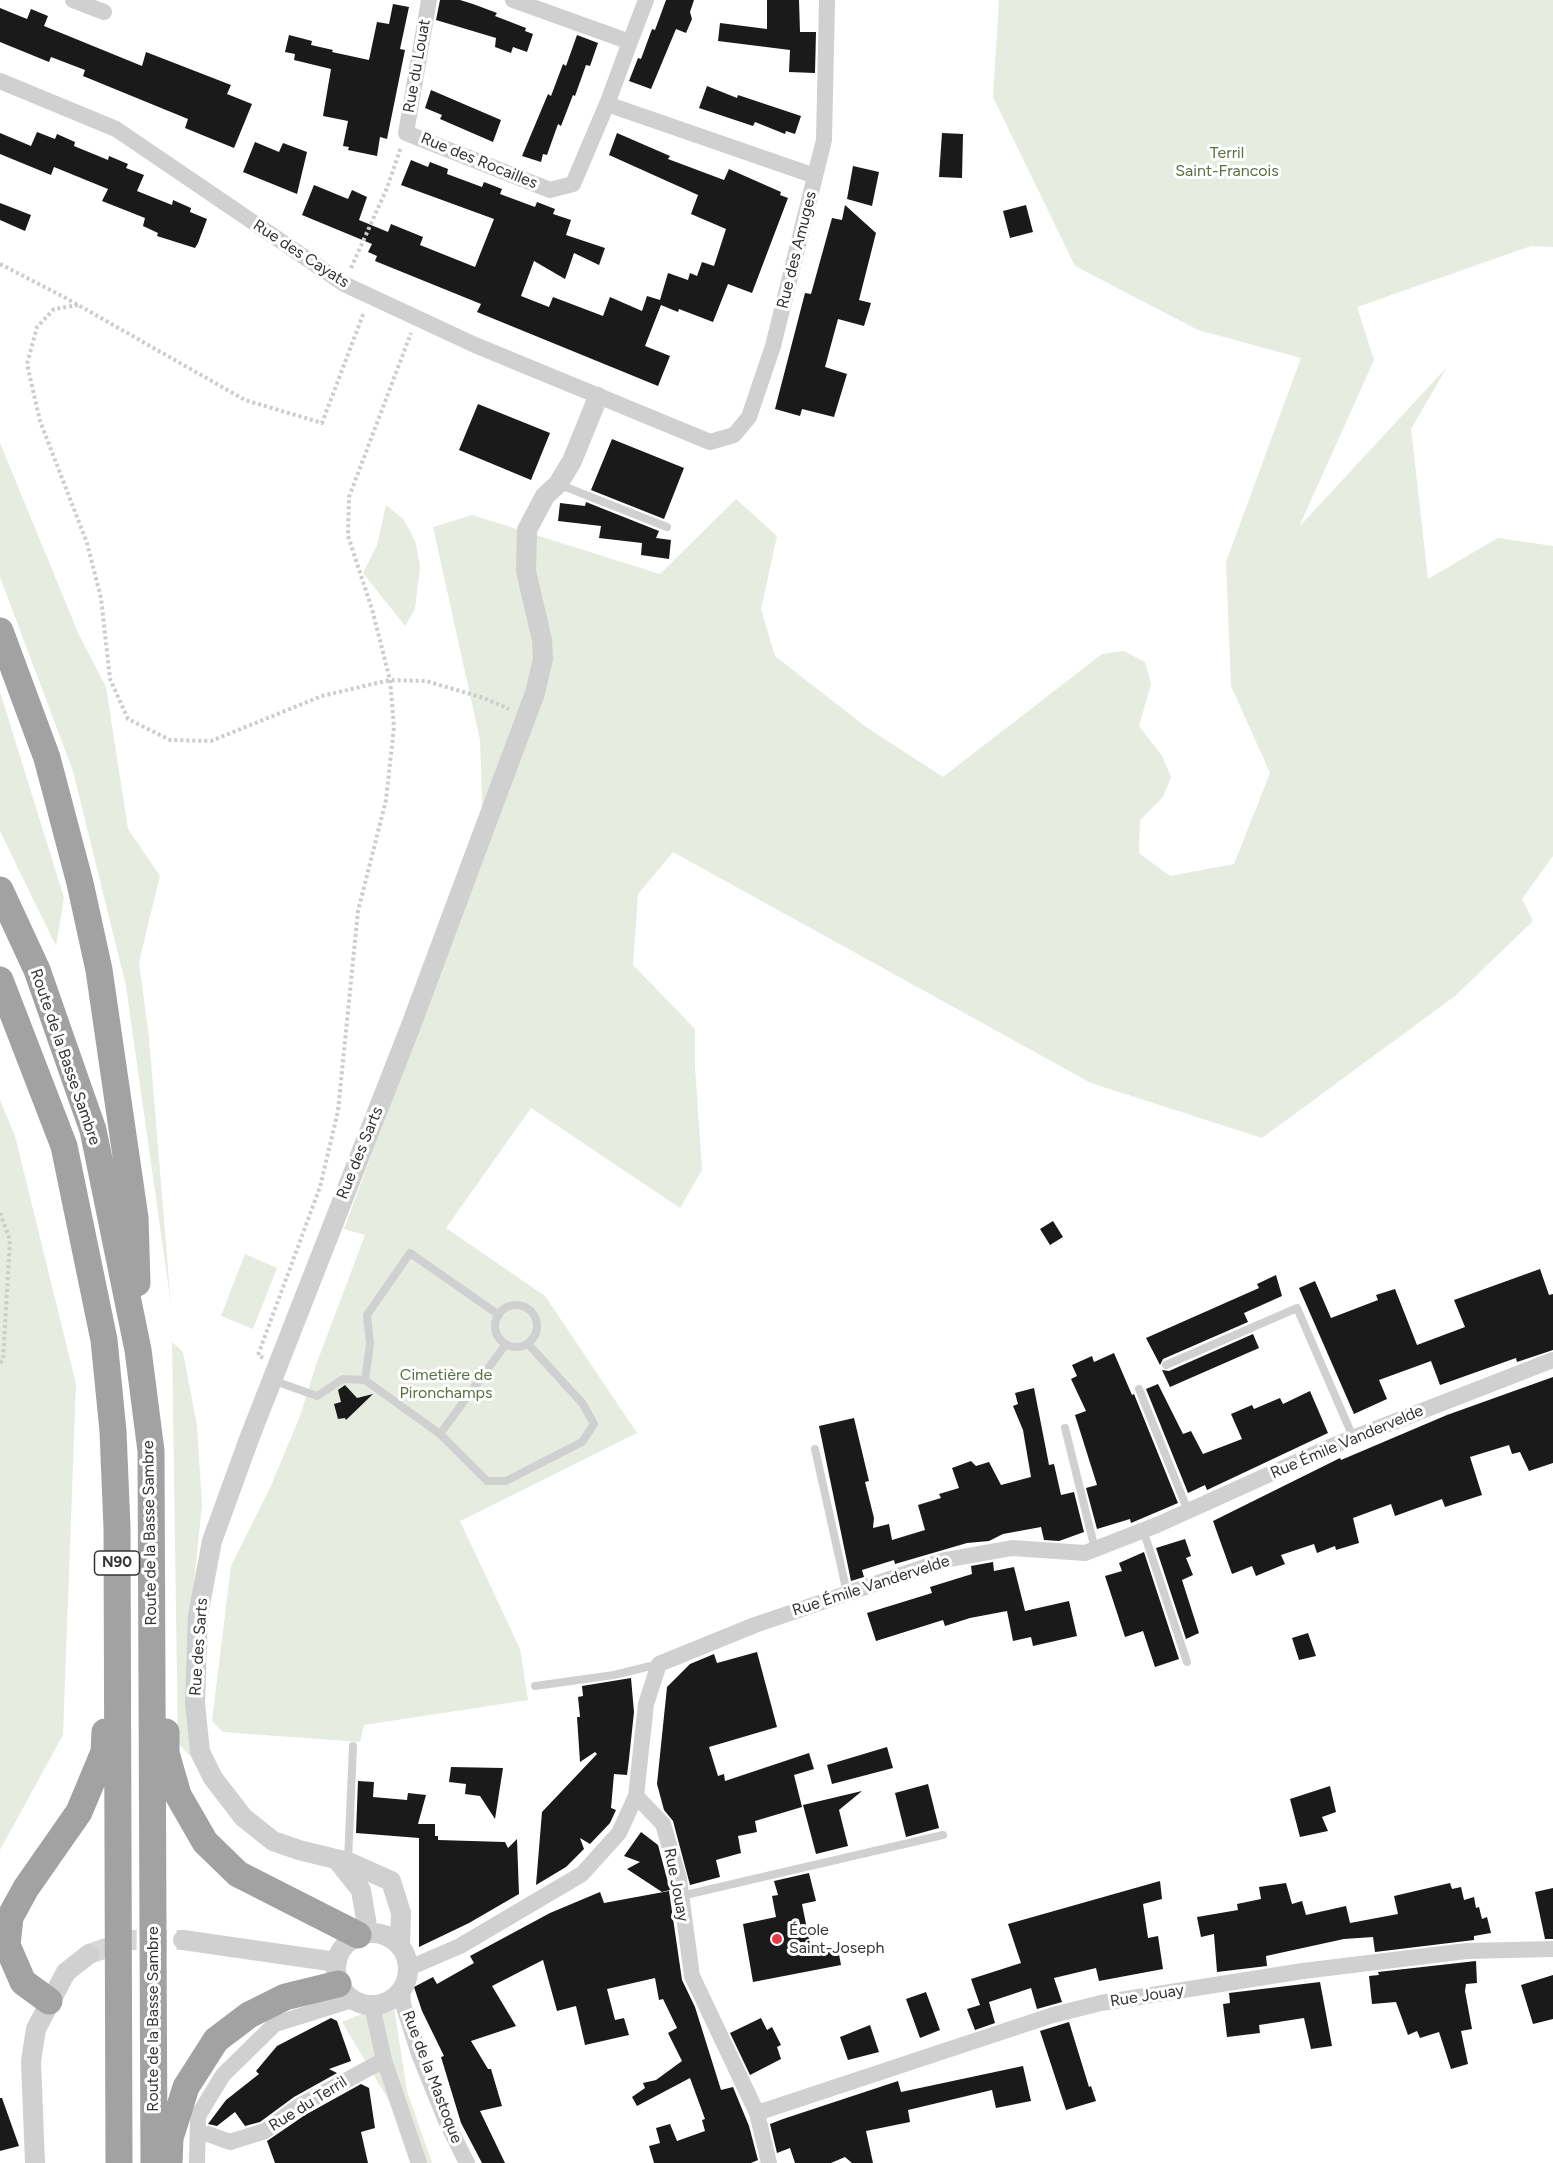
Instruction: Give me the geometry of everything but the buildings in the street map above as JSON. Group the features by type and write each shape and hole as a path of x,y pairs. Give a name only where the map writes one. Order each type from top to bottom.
{"highway":[{"path":"0,631 46,758 80,883 99,970 135,1218 138,1350"},
{"name":"Route de la Basse Sambre","path":"0,890 37,970 93,1130 138,1350 151,1451 154,2163"},
{"name":"Route de la Basse Sambre","path":"0,980 64,1146 104,1340 113,1431 117,1528 119,2163"},
{"path":"151,1451 165,1505 168,1650 166,1753 178,1796 205,1842 238,1874 363,1933"},
{"path":"49,2001 23,1982 7,1945 9,1917 26,1888 79,1812 104,1752 107,1585 117,1528"},
{"path":"169,2163 170,2138 186,2087 216,2040 249,2015 285,1996 342,1982"}],"street":[{"path":"73,0 104,12"},
{"name":"Rue du Louat","path":"406,132 429,0"},
{"path":"513,0 630,42"},
{"name":"Rue des Rocailles","path":"406,132 550,190 573,184 607,104 646,0"},
{"name":"Rue des Amuges","path":"680,432 710,442 734,435 749,417 773,346 824,140 827,0"},
{"name":"Rue des Cayats","path":"0,81 116,129 344,284 416,318 680,432"},
{"path":"607,104 815,176"},
{"name":"Rue des Sarts","path":"400,1944 401,1913 391,1881 342,1861 273,1841 256,1829 233,1805 213,1778 200,1752 195,1703 198,1615 212,1541 275,1372 410,1028 526,717 543,659 542,640 526,571 527,530 545,496 558,484 572,461 598,397"},
{"name":"Rue Émile Vandervelde","path":"659,1664 754,1625 945,1560 1012,1548 1085,1553 1188,1511 1353,1437 1553,1360"},
{"path":"409,1968 460,1946 582,1874 619,1833 636,1796 646,1704 659,1664"},
{"name":"Rue Jouay","path":"636,1796 663,1824 681,1896 692,1976 757,2114 769,2163"},
{"path":"342,1861 361,1890 363,1933"},
{"path":"342,1982 347,1942 363,1933 381,1933 400,1944 409,1968 402,1989 396,1997 372,2006"},
{"path":"183,1940 342,1982 372,2006 384,2060 419,2163"},
{"name":"Rue Jouay","path":"757,2114 1053,2015 1101,2003 1303,1971 1455,1952 1553,1949"},
{"path":"35,2163 31,2061 36,2029 66,1972 89,1954"},
{"path":"197,2163 198,2116 223,2075 275,2024 342,1982"},
{"name":"Rue de la Mastoque","path":"402,1989 403,2004 419,2054 446,2121 467,2163"},
{"name":"Rue du Terril","path":"198,2135 208,2134 230,2142 265,2131 299,2106 384,2060"}],"lane":[{"path":"558,484 667,527"},
{"path":"365,1380 370,1344 367,1315 410,1253 499,1315"},
{"path":"517,1305 530,1311 537,1323 534,1337 529,1345 512,1347 496,1333 499,1315 504,1310 517,1305"},
{"path":"1166,1365 1298,1308 1353,1437"},
{"path":"440,1434 506,1344"},
{"path":"275,1372 317,1396 343,1378 365,1380 440,1434 488,1480 506,1481 582,1442 594,1424 583,1404 529,1345"},
{"path":"1139,1389 1188,1511"},
{"path":"1065,1428 1095,1549"},
{"path":"815,1449 847,1593"},
{"path":"1143,1530 1187,1662"},
{"path":"535,1686 614,1675 659,1664"},
{"path":"342,1861 353,1746"},
{"path":"681,1896 943,1835"}],"path":[{"path":"344,284 387,188 406,132"},
{"path":"0,264 78,305 245,400 322,423 369,296"},
{"path":"78,305 54,309 37,327 27,364 40,421 87,543 101,598 110,679 128,719 170,740 211,741 322,696 390,680 426,681 484,698 526,717"},
{"path":"275,1372 258,1355 320,1187 338,1111 358,911 386,800 394,727 390,680 372,609 348,536 349,497 416,318"},
{"path":"0,1213 10,1240 3,1360 0,1363"}],"green space":[{"path":"999,0 1553,0 1553,247 1531,246 1357,307 1374,360 1299,527 1447,367 1411,429 1428,579 1498,538 1553,546 1553,856 1522,899 1533,921 1455,996 1262,1138 1091,1083 673,852 638,894 633,965 695,1029 695,1067 702,1170 680,1208 531,1108 446,1228 545,1296 637,1433 460,1521 520,1649 528,1700 364,1725 360,1742 223,1732 212,1721 231,1566 270,1488 300,1416 316,1365 365,1235 344,1229 484,852 480,740 433,527 472,515 660,574 736,499 777,536 761,609 775,656 866,727 943,777 1102,654 1124,651 1145,662 1151,684 1139,726 1162,756 1171,777 1163,797 1140,820 1139,853 1170,876 1234,864 1270,773 1231,686 1226,562 1301,358 1198,330 1075,266 993,97"},
{"path":"0,443 79,635 106,687 128,829 160,876 139,962 149,1038 171,1305 126,986 73,771 0,577"},
{"path":"386,505 403,519 410,531 416,544 420,567 415,609 405,626 363,573 377,545"},
{"path":"0,692 64,898 56,946 0,831"},
{"path":"0,1100 15,1136 76,1384 63,1735 0,1850"},
{"path":"245,1254 277,1268 253,1329 221,1316"},
{"path":"172,1342 183,1352 197,1426 202,1505 192,1602 186,1715 191,1757 178,1743"},
{"path":"393,2001 407,2091 432,2163 410,2163 388,2099 342,2022"}],"tunnel":[{"path":"89,1954 130,1940 183,1940"}],"place":[{"name":"École Saint-Joseph","path":"777,1939"}],"park label":[{"name":"Terril Saint-Francois","path":"1227,162"},
{"name":"Cimetière de Pironchamps","path":"446,1384"}]}
